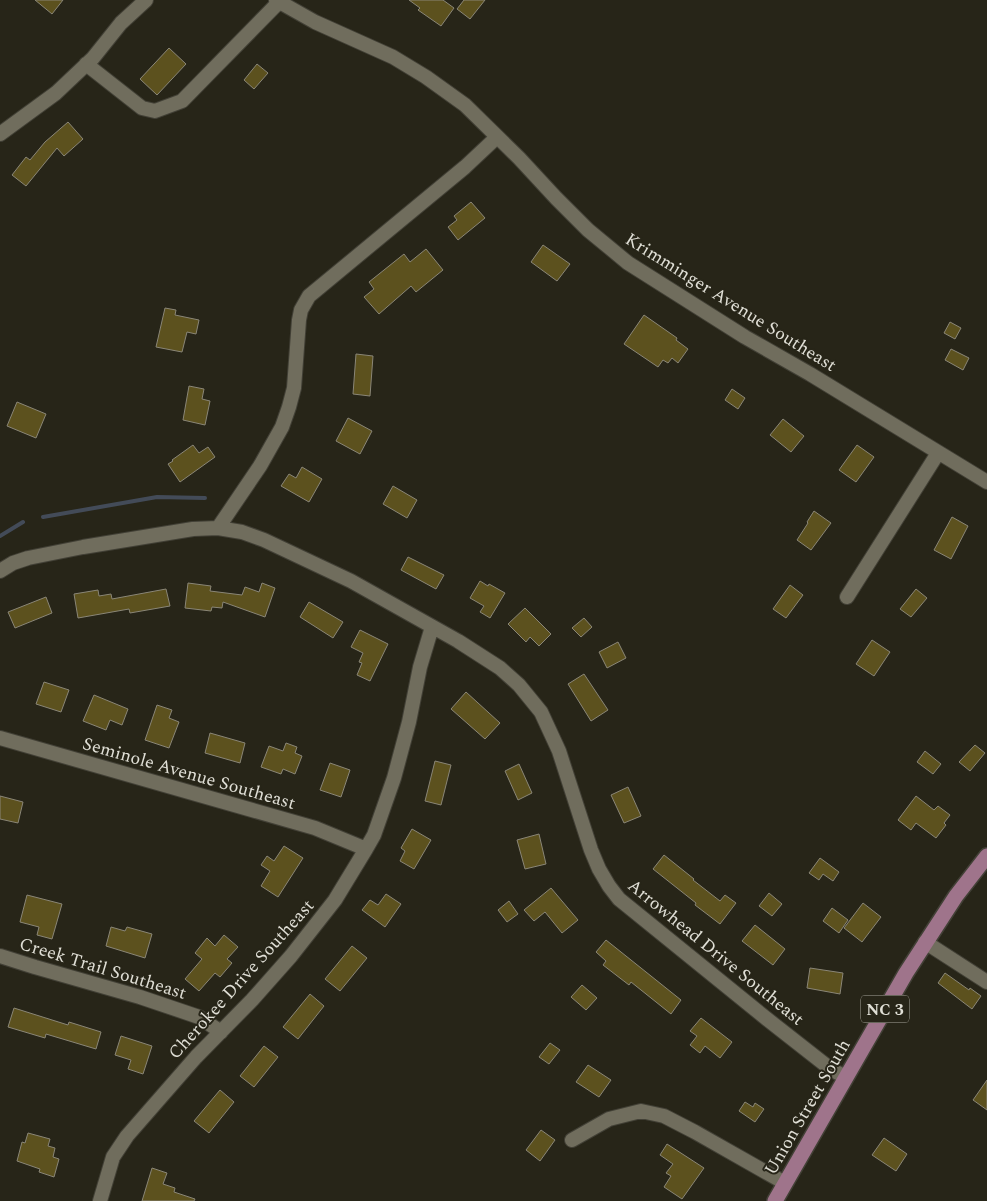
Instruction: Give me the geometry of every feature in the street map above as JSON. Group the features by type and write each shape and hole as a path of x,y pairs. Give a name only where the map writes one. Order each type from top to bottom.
{"main road":[{"name":"Union Street South","path":"775,1201 925,942 956,896 987,856"}],"street":[{"path":"0,134 56,93 93,58 121,23 146,0"},
{"path":"86,64 142,108 155,111 182,101 278,1"},
{"name":"Krimminger Avenue Southeast","path":"278,1 315,22 393,57 426,77 465,105 588,230 628,263 745,337 810,374 987,482"},
{"path":"218,528 260,466 282,426 294,388 301,310 309,296 465,167 497,137"},
{"path":"847,597 938,453"},
{"name":"Arrowhead Drive Southeast","path":"0,571 28,558 83,547 193,529 218,528 242,532 264,540 351,581 458,641 500,668 519,685 540,712 559,751 599,869 619,900 767,1020 832,1070 846,1077"},
{"name":"Cherokee Drive Southeast","path":"100,1201 113,1157 127,1136 196,1058 291,956 335,900 366,849 374,835 394,778 410,722 420,666 432,626"},
{"name":"Seminole Avenue Southeast","path":"0,738 315,828 366,849"},
{"path":"925,942 987,982"},
{"name":"Creek Trail Southeast","path":"0,956 199,1017 221,1032"},
{"path":"572,1140 609,1119 641,1111 664,1116 785,1184"}],"building":[{"path":"35,0 63,0 52,14"},
{"path":"409,0 443,0 454,8 441,26 418,10 420,8"},
{"path":"464,0 485,0 470,19 457,9"},
{"path":"169,48 186,64 157,95 140,79"},
{"path":"257,64 268,73 254,89 244,80"},
{"path":"68,122 83,139 64,156 57,148 26,186 12,175 26,157 30,160 45,142"},
{"path":"471,202 485,218 458,240 448,227 457,220 454,216"},
{"path":"543,245 570,264 557,281 531,262"},
{"path":"426,249 443,270 416,292 411,286 379,314 364,297 374,289 369,282 404,254 410,262"},
{"path":"165,308 176,310 175,315 199,320 196,334 187,332 182,352 156,347"},
{"path":"644,315 677,338 676,340 688,349 678,363 672,358 668,363 663,360 658,367 624,344"},
{"path":"950,322 961,328 955,339 944,333"},
{"path":"951,349 969,358 963,370 945,360"},
{"path":"356,354 373,356 370,396 353,394"},
{"path":"189,386 204,389 202,399 210,401 205,425 183,420"},
{"path":"732,389 745,398 738,409 725,400"},
{"path":"17,402 46,414 36,438 7,426"},
{"path":"348,418 372,431 360,454 336,441"},
{"path":"783,419 804,436 791,452 770,435"},
{"path":"193,445 199,453 208,447 215,457 180,482 168,464"},
{"path":"857,445 874,457 856,482 839,470"},
{"path":"302,467 322,479 309,502 281,486 289,474 296,478"},
{"path":"393,486 417,500 407,518 383,504"},
{"path":"814,511 831,523 811,550 797,540"},
{"path":"952,517 968,526 951,559 934,550"},
{"path":"408,557 444,575 436,589 401,570"},
{"path":"480,581 505,593 490,618 480,612 484,606 470,598"},
{"path":"188,583 211,586 210,591 242,595 245,587 259,592 262,583 275,588 265,617 223,602 222,608 212,607 211,611 185,608"},
{"path":"790,585 803,595 786,618 773,609"},
{"path":"166,589 170,606 130,613 129,609 78,618 74,594 98,590 99,596 111,594 112,599"},
{"path":"916,589 927,598 911,617 900,609"},
{"path":"46,597 52,613 15,628 8,612"},
{"path":"309,602 343,622 333,638 300,617"},
{"path":"525,608 551,634 539,646 530,637 526,642 508,624"},
{"path":"584,618 592,627 581,637 572,628"},
{"path":"360,630 388,644 370,681 357,675 362,663 359,662 363,653 351,647"},
{"path":"872,640 890,652 874,676 856,664"},
{"path":"618,642 626,658 607,668 599,652"},
{"path":"584,674 608,710 591,721 568,684"},
{"path":"44,682 69,690 61,712 36,704"},
{"path":"466,692 500,723 485,739 451,709"},
{"path":"94,695 128,709 122,725 110,720 106,730 83,721"},
{"path":"157,705 172,710 169,718 179,722 169,748 145,740"},
{"path":"210,733 245,743 240,763 205,753"},
{"path":"286,743 297,747 295,753 302,756 295,774 283,769 281,774 261,767 269,746 283,751"},
{"path":"975,745 985,753 970,771 959,762"},
{"path":"925,751 941,764 933,774 917,762"},
{"path":"435,761 451,765 441,805 425,801"},
{"path":"330,763 350,770 341,797 320,790"},
{"path":"519,764 532,793 518,800 505,771"},
{"path":"628,787 641,816 624,823 611,795"},
{"path":"0,796 23,802 18,823 0,819"},
{"path":"916,796 934,810 938,806 950,815 944,823 946,825 936,838 916,823 911,830 898,820"},
{"path":"412,829 431,840 414,869 400,861 405,851 401,848"},
{"path":"539,834 546,864 525,869 517,840"},
{"path":"284,846 303,858 278,897 261,886 270,871 261,865 267,856 274,861"},
{"path":"664,855 720,901 725,895 736,903 720,924 653,869"},
{"path":"820,858 839,872 833,881 823,874 819,880 809,873"},
{"path":"551,888 578,920 562,933 545,912 534,921 524,910"},
{"path":"769,893 782,904 772,916 759,906"},
{"path":"386,894 401,904 385,927 362,910 370,900 378,905"},
{"path":"27,895 62,904 52,939 37,935 39,927 20,922"},
{"path":"509,901 518,914 507,922 498,910"},
{"path":"863,903 881,917 862,942 844,928"},
{"path":"832,908 848,920 839,933 823,921"},
{"path":"755,925 785,949 773,965 742,941"},
{"path":"111,927 125,931 127,927 152,934 145,958 106,946"},
{"path":"224,935 238,947 227,959 232,963 220,977 215,973 199,991 185,979 202,959 195,953 207,938 215,946"},
{"path":"606,940 681,1000 671,1014 631,982 629,985 603,965 606,961 596,952"},
{"path":"352,946 367,958 340,991 325,979"},
{"path":"810,968 843,973 840,994 807,988"},
{"path":"945,973 981,996 972,1009 938,983"},
{"path":"582,985 597,998 586,1010 571,997"},
{"path":"310,994 324,1006 298,1039 283,1027"},
{"path":"14,1008 68,1025 69,1022 101,1032 96,1049 46,1034 45,1038 8,1027"},
{"path":"701,1018 732,1042 720,1058 705,1046 700,1053 690,1045 697,1036 690,1031"},
{"path":"121,1036 152,1046 143,1074 128,1069 131,1060 115,1055"},
{"path":"550,1043 560,1050 549,1064 539,1057"},
{"path":"264,1046 278,1057 254,1087 240,1076"},
{"path":"588,1065 611,1080 599,1097 576,1082"},
{"path":"987,1080 987,1110 973,1100"},
{"path":"220,1090 234,1102 209,1133 194,1121"},
{"path":"745,1102 753,1107 755,1103 764,1109 755,1122 739,1111"},
{"path":"541,1130 555,1140 540,1161 526,1150"},
{"path":"28,1133 50,1139 48,1146 55,1148 53,1157 59,1159 54,1177 39,1172 40,1169 17,1161 22,1142 25,1143"},
{"path":"884,1138 907,1154 896,1171 872,1155"},
{"path":"667,1144 704,1168 682,1199 664,1187 671,1176 666,1173 673,1164 660,1155"},
{"path":"152,1168 167,1173 163,1184 175,1188 174,1192 195,1199 194,1201 142,1201"}],"waterway":[{"path":"43,517 157,497 205,498"},
{"path":"0,536 23,522"}]}
